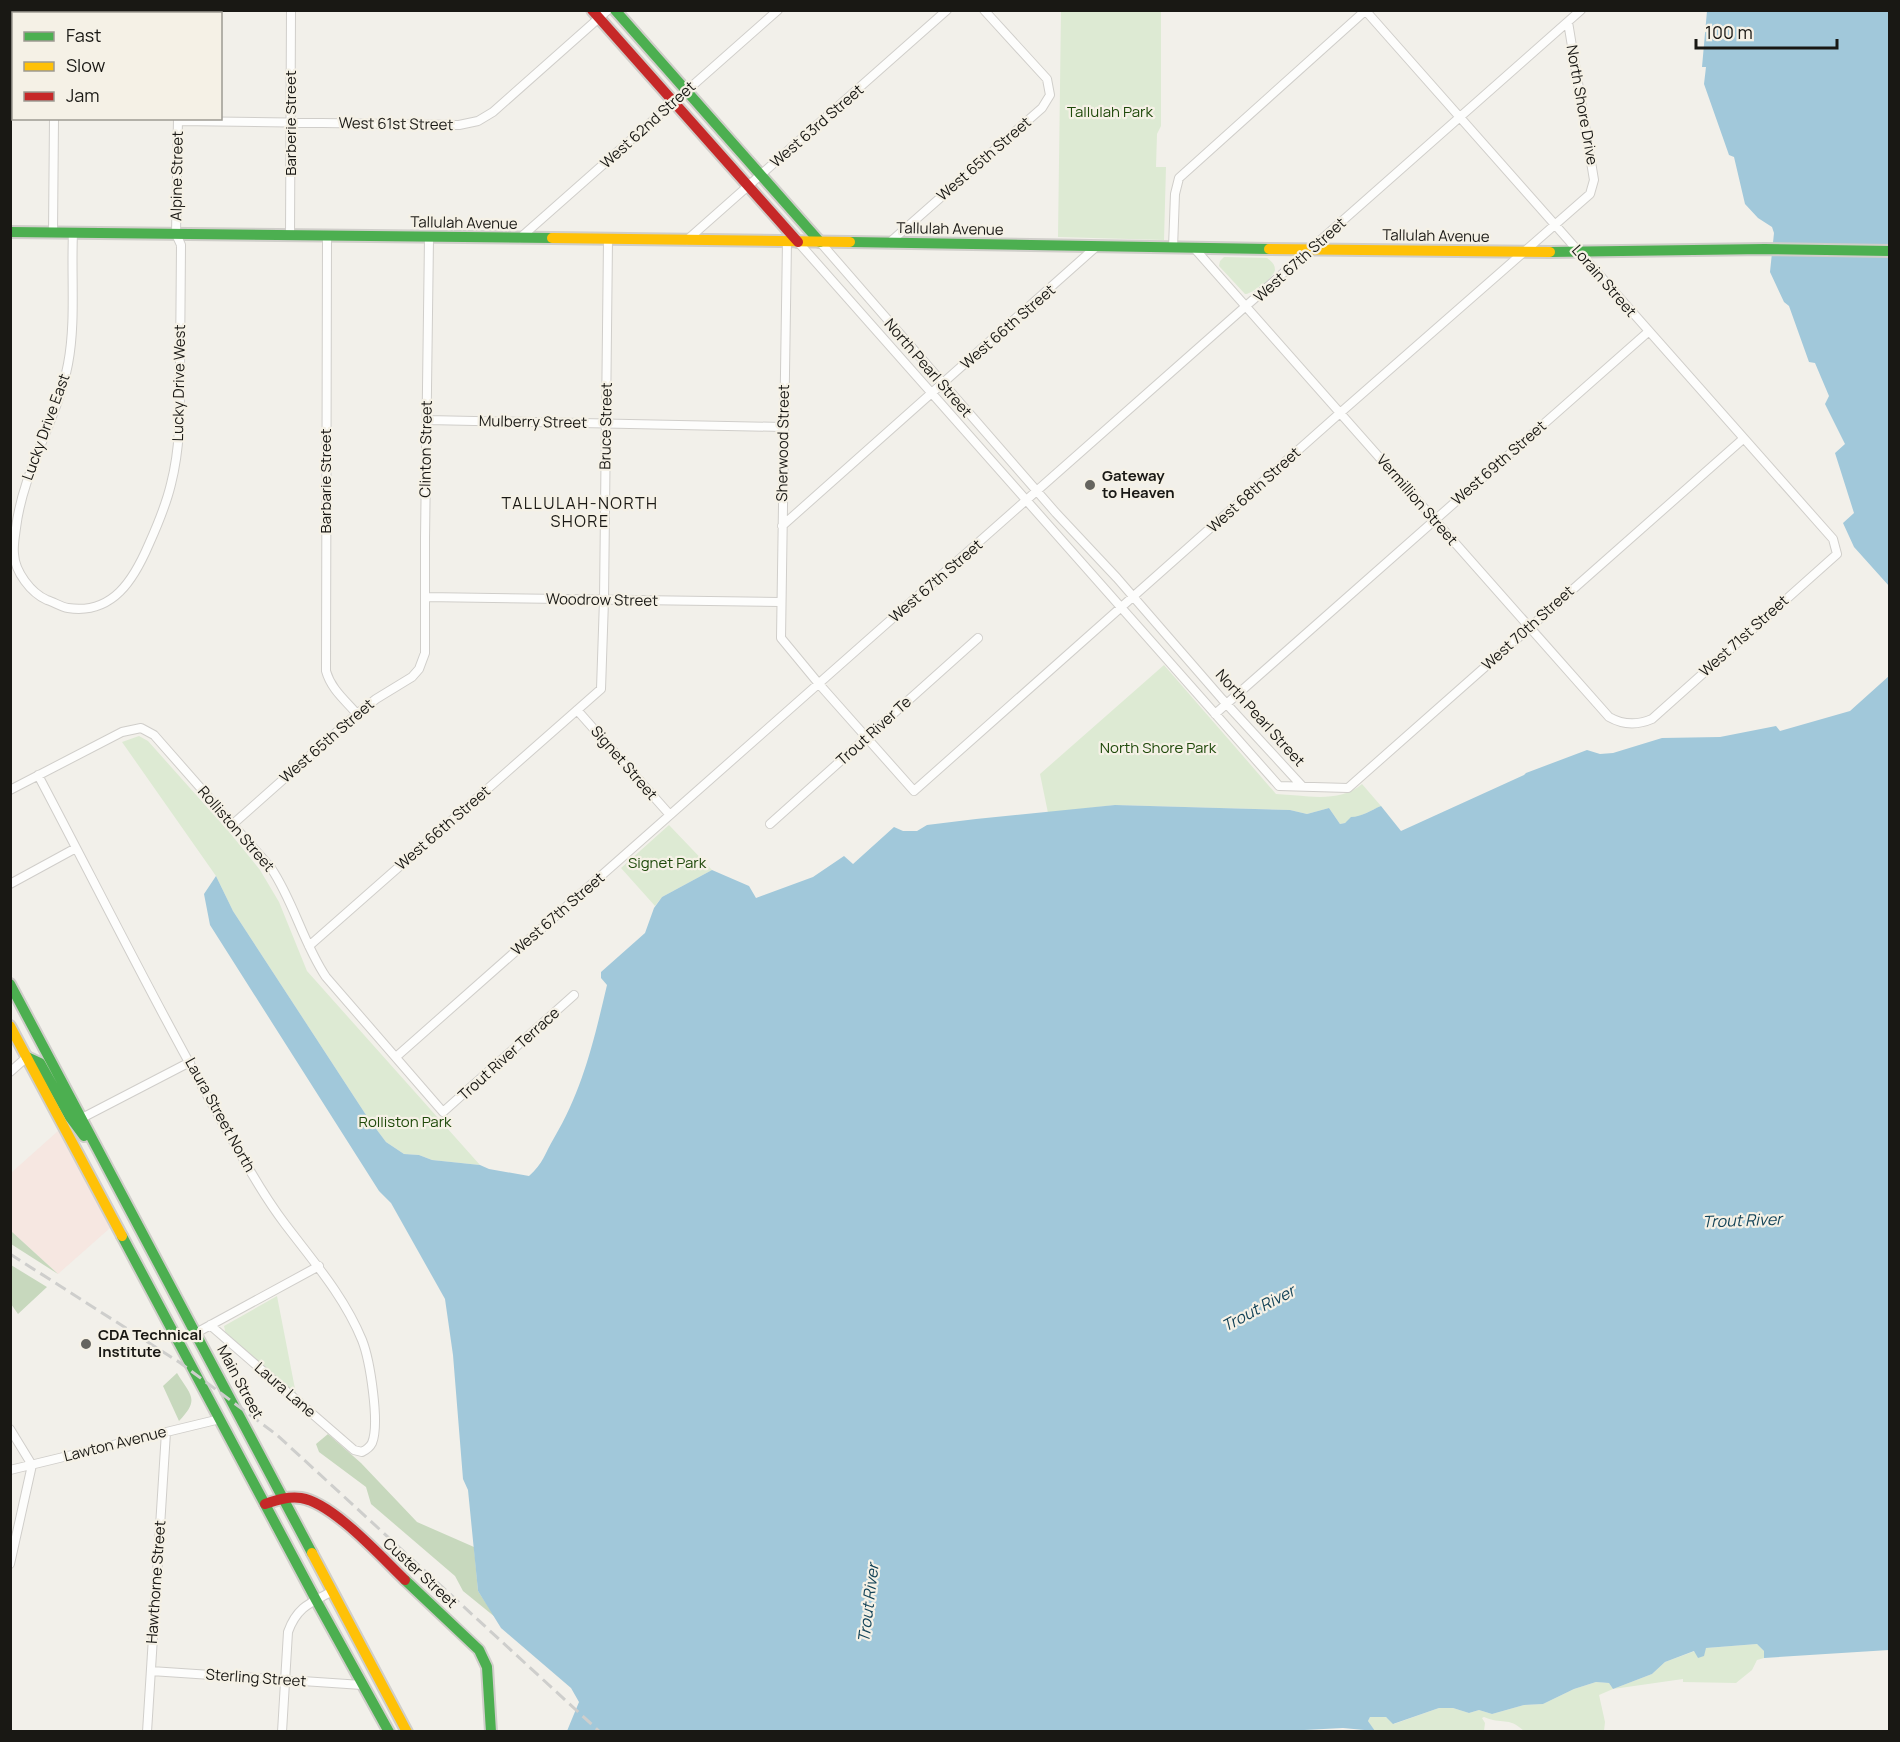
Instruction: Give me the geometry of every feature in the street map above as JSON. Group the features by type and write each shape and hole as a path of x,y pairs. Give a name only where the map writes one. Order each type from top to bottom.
{"main road":[{"name":"North Pearl Street","path":"615,10 820,242"},
{"name":"North Pearl Street","path":"596,15 749,186 792,241"},
{"name":"Tallulah Avenue","path":"10,232 792,241 1195,249 1523,252 1765,249 1890,251"},
{"name":"Main Street","path":"10,984 407,1731"},
{"path":"10,1026 316,1600 389,1731"},
{"path":"27,1057 40,1063 70,1117 108,1168"},
{"name":"Custer Street","path":"265,1504 283,1497 311,1500 334,1514 471,1641 482,1655 487,1667 491,1731"}],"street":[{"name":"Barberie Street","path":"290,236 291,10"},
{"name":"West 61st Street","path":"178,120 459,125 478,121 493,112 596,15 608,10"},
{"name":"West 62nd Street","path":"519,239 778,10"},
{"name":"West 63rd Street","path":"686,241 947,10"},
{"name":"West 65th Street","path":"888,244 1042,108 1050,94 1047,79 984,10"},
{"name":"West 67th Street","path":"396,1057 1581,10"},
{"name":"Lorain Street","path":"1366,11 1833,539 1837,554"},
{"path":"1173,248 1175,194 1179,178 1366,11"},
{"name":"North Shore Drive","path":"1568,22 1594,180 1593,188"},
{"path":"53,233 54,120"},
{"name":"Alpine Street","path":"176,234 178,120"},
{"name":"West 68th Street","path":"867,738 914,791 1590,194 1593,188"},
{"name":"Lucky Drive East","path":"73,233 71,334 68,364 55,409 23,492 13,552 22,577 40,597 68,608 89,607"},
{"name":"Lucky Drive West","path":"89,607 112,599 127,586 163,513 171,483 180,436 181,245 176,234"},
{"name":"Barbarie Street","path":"327,237 326,670 328,680 334,689 357,714"},
{"name":"Clinton Street","path":"423,661 425,653 429,237"},
{"name":"Bruce Street","path":"577,710 601,688 608,240"},
{"name":"North Pearl Street","path":"792,241 1279,786 1302,786"},
{"name":"Sherwood Street","path":"792,241 783,427 781,638 819,684"},
{"name":"North Pearl Street","path":"820,242 1038,492 1302,786"},
{"name":"West 66th Street","path":"782,526 1097,246"},
{"name":"Vermillion Street","path":"1195,249 1609,717 1618,722 1634,723 1643,723 1652,719"},
{"name":"West 69th Street","path":"1215,714 1648,332"},
{"name":"Mulberry Street","path":"427,420 783,427"},
{"name":"West 70th Street","path":"1302,786 1348,788 1743,439"},
{"name":"West 71st Street","path":"1652,719 1837,554"},
{"name":"Woodrow Street","path":"424,597 780,602"},
{"name":"Trout River Te","path":"770,824 978,638"},
{"name":"West 65th Street","path":"233,824 375,699 412,677 423,661"},
{"path":"819,684 867,738"},
{"name":"West 66th Street","path":"309,946 577,710"},
{"name":"Signet Street","path":"577,710 670,815"},
{"name":"Rolliston Street","path":"38,775 122,732 141,728 154,735 271,868 282,884 309,946"},
{"path":"10,790 38,775"},
{"name":"Laura Street North","path":"38,775 190,1062 258,1182 283,1222 319,1266 363,1341 373,1390 374,1432 372,1443 362,1452"},
{"path":"10,884 76,848"},
{"path":"309,946 326,977 396,1057"},
{"name":"Trout River Terrace","path":"396,1057 443,1112 574,995"},
{"path":"10,1072 27,1057"},
{"path":"82,1118 190,1062"},
{"path":"196,1333 319,1266"},
{"path":"147,1282 165,1273"},
{"name":"Laura Lane","path":"210,1325 354,1450 362,1452"},
{"name":"Lawton Avenue","path":"10,1470 220,1419"},
{"path":"10,1429 32,1465 10,1564"},
{"name":"Hawthorne Street","path":"147,1731 166,1432"},
{"path":"282,1731 288,1632 292,1618 300,1610 333,1591"},
{"name":"Sterling Street","path":"151,1671 362,1685"}],"shaded area":[{"path":"58,1131 110,1228 58,1274 11,1231 11,1173"}],"green space":[{"name":"Tallulah Park","path":"1061,11 1161,11 1161,126 1157,134 1156,167 1166,167 1164,240 1058,237"},
{"path":"1224,257 1267,258 1274,264 1275,270 1262,285 1245,294 1219,266"},
{"name":"North Shore Park","path":"1164,665 1276,794 1309,797 1332,796 1353,790 1362,784 1381,806 1340,824 1329,808 1307,814 1290,810 1115,805 1048,813 1040,774"},
{"name":"Rolliston Park","path":"139,736 148,741 260,870 279,902 307,971 480,1165 432,1160 419,1155 404,1154 386,1142 233,911 216,876 122,742"},
{"name":"Signet Park","path":"669,825 712,870 662,897 655,906 621,868"},
{"path":"11,1231 58,1274 11,1244"},
{"path":"11,1265 47,1287 18,1314 11,1304"},
{"path":"277,1296 296,1394 231,1341 226,1335 224,1326"},
{"path":"177,1373 191,1397 190,1407 179,1421 163,1386"},
{"path":"328,1434 361,1463 417,1522 474,1547 478,1591 495,1617 463,1591 455,1576 371,1504 366,1487 319,1452 316,1444"},
{"path":"1757,1644 1764,1651 1764,1658 1757,1660 1752,1670 1736,1683 1683,1682 1683,1679 1613,1689 1652,1674 1665,1662 1695,1651 1698,1658 1706,1648"},
{"path":"1596,1682 1609,1683 1613,1689 1599,1695 1605,1722 1604,1731 1524,1731 1509,1722 1484,1717 1482,1718 1485,1723 1484,1731 1375,1732 1368,1721 1370,1717 1386,1717 1394,1724 1439,1708 1453,1708 1469,1713 1479,1710 1492,1714 1524,1705 1543,1704 1574,1689"}],"water":[{"path":"1707,11 1889,11 1889,586 1854,547 1843,523 1854,513 1835,453 1845,444 1825,404 1829,396 1815,363 1809,362 1789,306 1784,302 1770,272 1774,233 1772,227 1758,218 1745,204 1734,157 1729,155 1704,84 1706,67 1702,67"},
{"name":"Trout River","path":"1889,676 1889,1650 1764,1658 1764,1651 1757,1644 1706,1648 1704,1656 1698,1658 1694,1651 1665,1662 1652,1674 1613,1689 1609,1683 1596,1682 1574,1689 1543,1704 1524,1705 1492,1714 1479,1710 1469,1713 1453,1708 1439,1708 1393,1724 1386,1717 1370,1717 1368,1721 1375,1731 1343,1728 1266,1732 567,1731 579,1702 571,1688 501,1628 478,1591 468,1490 463,1479 453,1355 445,1299 391,1203 379,1191 210,925 204,894 216,876 233,911 386,1142 404,1154 419,1155 432,1160 480,1165 489,1169 529,1176 538,1167 564,1120 580,1083 607,985 601,978 601,972 645,933 654,908 662,897 712,870 749,886 756,898 813,877 844,856 853,864 894,827 903,831 917,831 927,825 1115,805 1290,810 1307,814 1329,808 1340,824 1345,823 1351,817 1363,815 1381,806 1401,831 1526,773 1587,750 1600,754 1613,753 1662,738 1720,737 1776,726 1780,731 1850,711"}],"railway":[{"path":"10,1254 179,1362 277,1435 600,1732"}],"traffic: fast":[{"path":"615,10 820,242"},
{"path":"10,232 552,238"},
{"path":"850,242 1269,249"},
{"path":"1550,252 1765,249 1890,251"},
{"path":"10,984 312,1553"},
{"path":"27,1057 40,1063 70,1117 84,1136"},
{"path":"122,1236 389,1732"},
{"path":"405,1580 479,1650 487,1667 491,1732"}],"traffic: slow":[{"path":"552,238 850,242"},
{"path":"1269,249 1550,252"},
{"path":"10,1026 122,1236"},
{"path":"312,1553 407,1732"}],"traffic: jam":[{"path":"592,10 798,242"},
{"path":"265,1504 292,1498 314,1502 342,1520 405,1580"}],"place":[{"name":"Gateway to Heaven","path":"1090,485"},
{"name":"CDA Technical Institute","path":"86,1344"}],"district":[{"name":"TALLULAH-NORTH SHORE","path":"580,512"}]}
